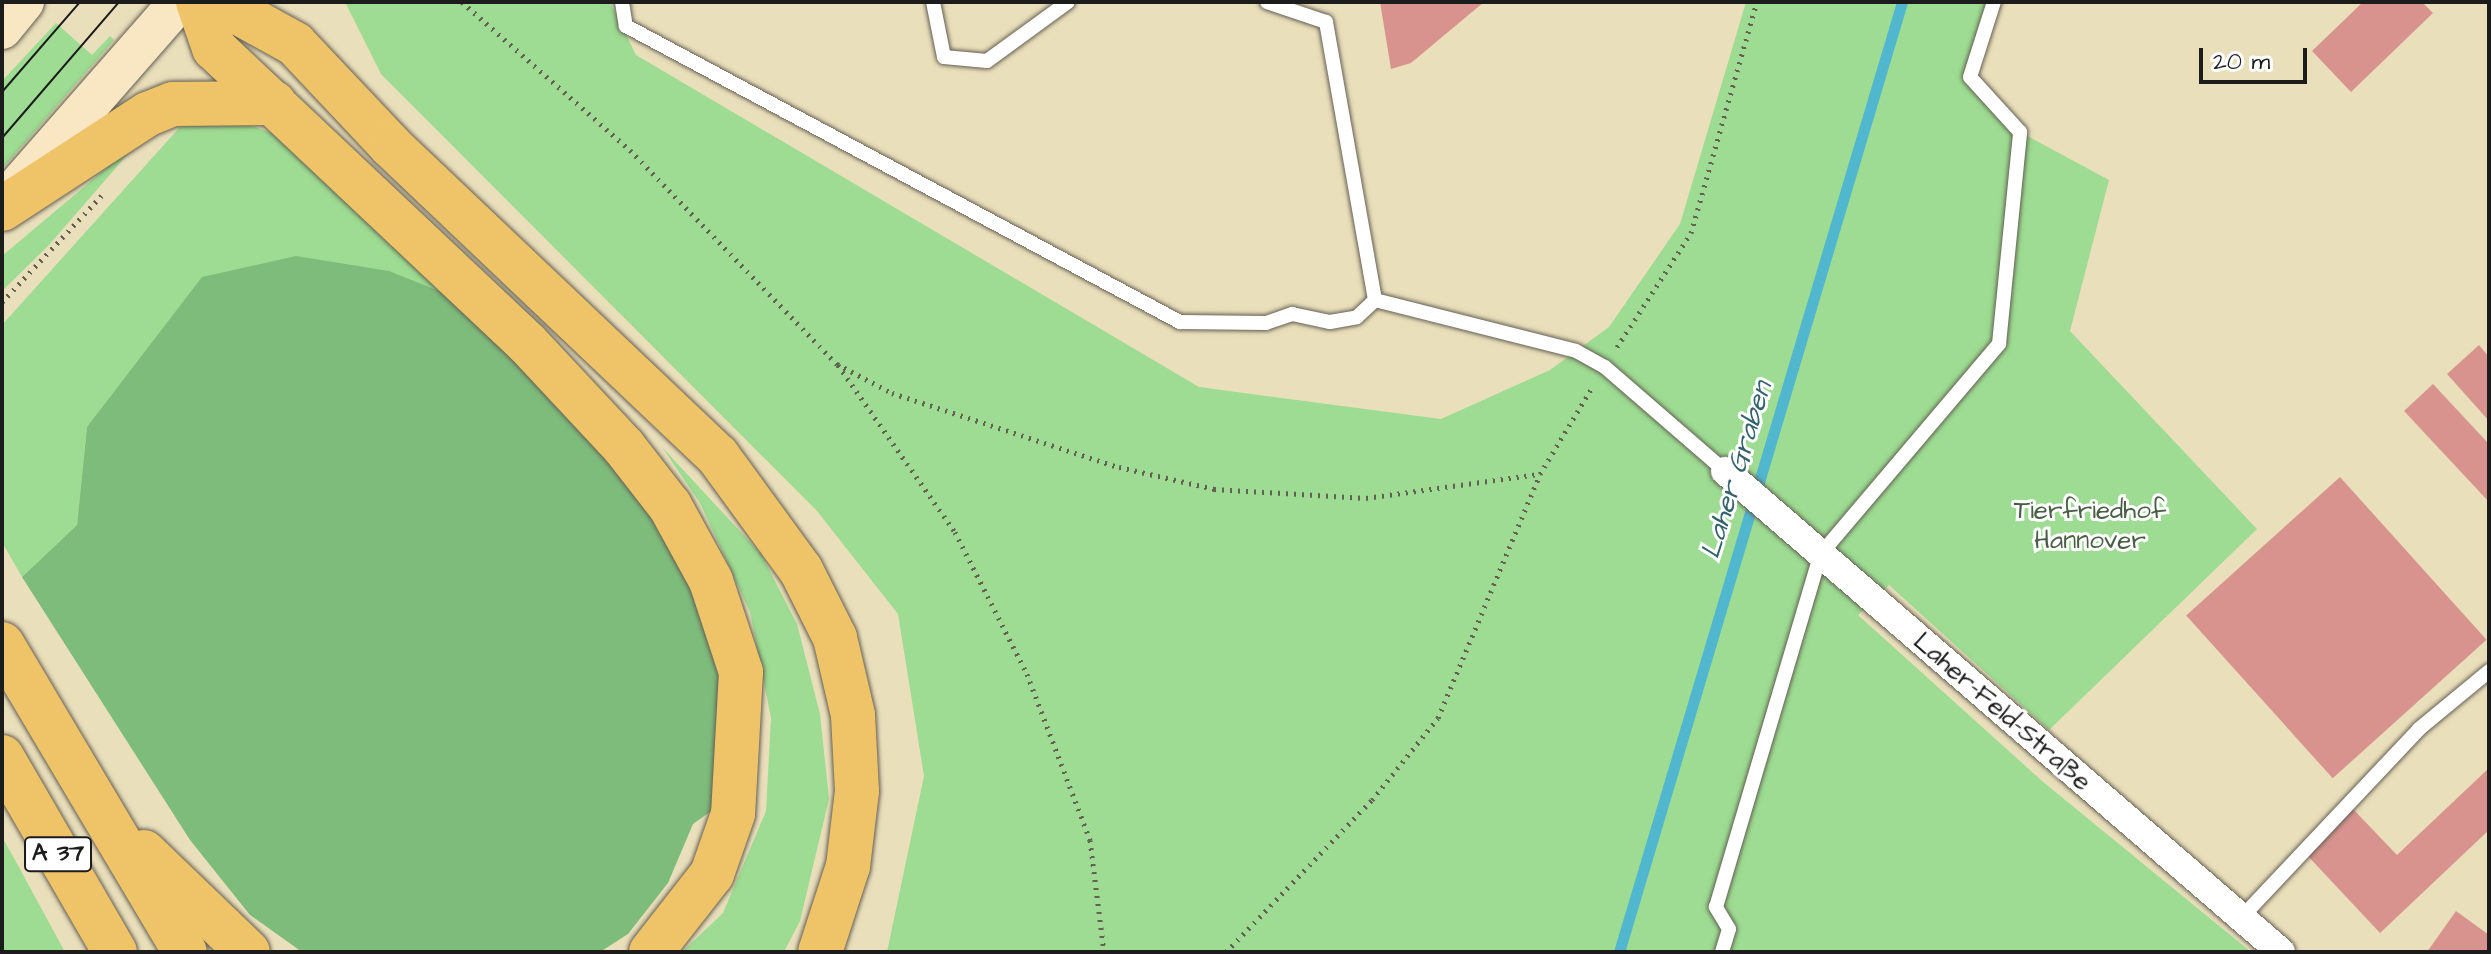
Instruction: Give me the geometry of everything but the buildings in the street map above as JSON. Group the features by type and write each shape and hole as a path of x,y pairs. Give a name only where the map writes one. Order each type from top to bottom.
{"highway":[{"path":"198,2 214,48 527,343 624,447 670,506 711,581 741,672 742,752 733,814 712,874 667,944"},
{"path":"219,2 295,44 391,146 717,455 801,570 835,638 853,715 857,791 848,866 820,952"},
{"path":"280,2 295,44"},
{"path":"2,206 148,114 173,104 274,103"},
{"name":"A 37","path":"2,644 185,952"},
{"name":"A 37","path":"2,757 115,952"},
{"path":"107,817 248,952"}],"main road":[{"path":"2,29 24,2"},
{"path":"2,206 179,2"}],"street":[{"name":"Laher-Feld-Straße","path":"1725,471 2281,952"}],"lane":[{"path":"622,2 626,26 1180,322 1266,323 1292,314 1330,322 1357,317 1375,300"},
{"path":"933,2 944,57 987,61 1068,2"},
{"path":"1267,2 1326,22 1375,300"},
{"path":"1722,952 1729,929 1716,907 1820,555 1999,344 2020,132 1970,77 1994,2"},
{"path":"1375,300 1561,345 1605,367 1725,471"},
{"path":"2241,918 2419,729 2489,671"}],"path":[{"path":"462,2 630,150 837,364 955,532 1027,674 1090,840 1104,952"},
{"path":"1605,367 1691,233 1757,2"},
{"path":"2,302 111,186"},
{"path":"837,364 1001,431 1214,489 1366,498 1540,474"},
{"path":"1226,952 1372,800 1438,718 1540,474 1595,384"}],"green space":[{"name":"Tierfriedhof Hannover","path":"345,2 610,2 636,55 1199,387 1441,419 1550,370 1609,327 1680,224 1746,2 1992,2 1970,77 2020,132 2109,180 2070,331 2257,529 2049,730 1889,585 1858,615 2042,781 2251,952 887,952 924,776 898,614 817,511 381,74"},
{"path":"56,23 92,55 110,36 114,40 2,169 2,81"},
{"path":"189,117 231,119 272,133 454,297 87,427 77,525 22,577 2,542 2,325"},
{"path":"141,139 48,246 2,291 2,256"},
{"path":"296,256 389,271 454,297 633,486 699,599 721,677 718,806 693,824 668,883 628,934 600,952 302,952 250,915 190,840 22,577 77,525 87,427 202,277"},
{"path":"662,447 761,554 797,624 820,714 829,799 800,921 784,952 682,952 723,913 766,811 771,718 750,612 700,503"},
{"path":"2,837 15,860 65,952 2,952"}],"waterway":[{"name":"Laher Graben","path":"1619,952 1902,2"}],"tram line":[{"path":"2,92 80,2"},
{"path":"2,138 119,2"}]}
